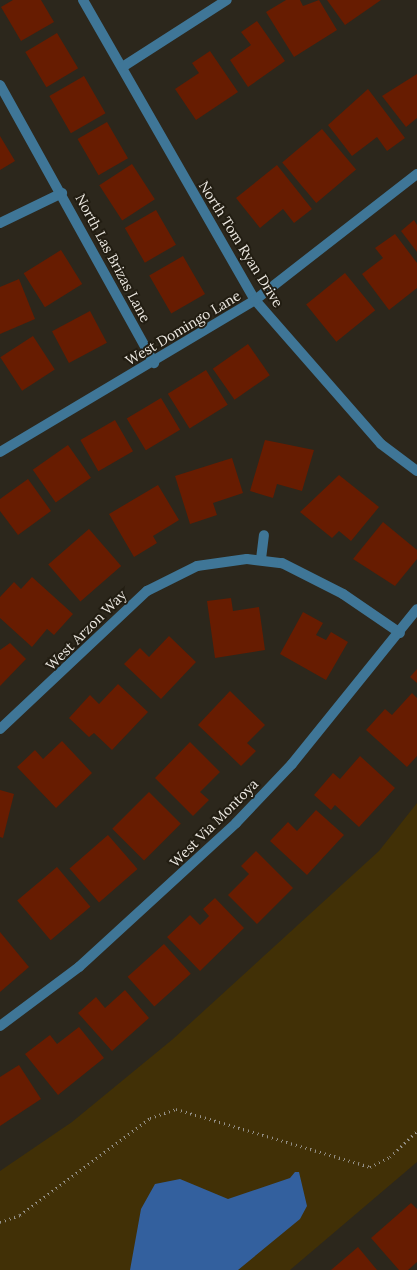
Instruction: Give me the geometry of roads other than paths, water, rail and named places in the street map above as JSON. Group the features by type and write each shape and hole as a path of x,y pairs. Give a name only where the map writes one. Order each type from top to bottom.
{"street":[{"name":"North Tom Ryan Drive","path":"84,0 124,66 255,300 381,444 417,471"},
{"path":"124,66 227,0"},
{"name":"North Las Brizas Lane","path":"0,85 62,193 154,363"},
{"name":"West Domingo Lane","path":"0,452 154,363 255,300 417,174"},
{"name":"North Las Brizas Lane","path":"0,224 62,193"},
{"path":"261,559 264,535"},
{"name":"West Arzon Way","path":"0,729 147,590 197,566 261,559 282,563 321,581 400,633"},
{"name":"West Via Montoya","path":"0,1026 93,955 236,823 292,764 400,633 417,609"}],"water":[{"path":"295,1172 299,1172 307,1206 300,1219 238,1270 130,1270 141,1209 155,1184 180,1179 228,1199 290,1178"}]}
